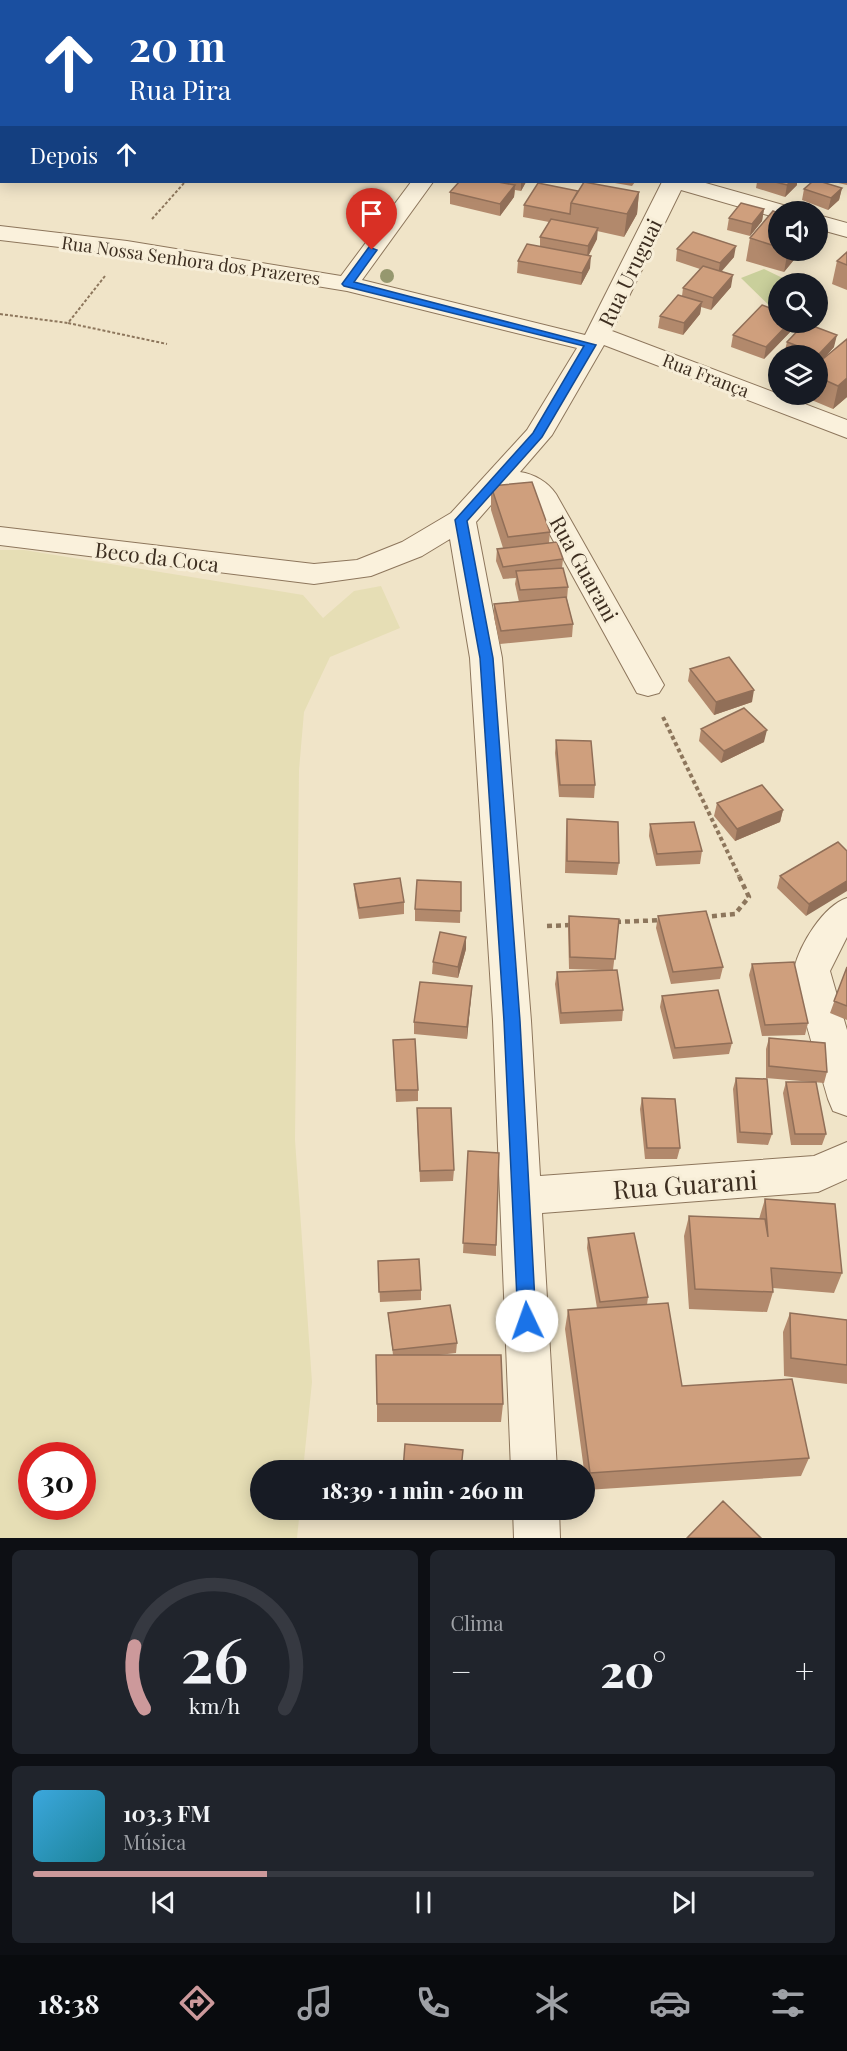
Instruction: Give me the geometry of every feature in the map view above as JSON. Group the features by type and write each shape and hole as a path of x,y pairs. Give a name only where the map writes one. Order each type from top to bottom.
{"street":[{"path":"347,284 421,183"},
{"name":"Rua Uruguai","path":"314,574 361,569 387,560 461,520 499,480 538,435 595,339 673,183"},
{"path":"682,183 768,208"},
{"path":"828,225 847,230"},
{"name":"Rua Nossa Senhora dos Prazeres","path":"0,233 127,248 347,284 595,339"},
{"name":"Rua França","path":"595,339 847,430"},
{"name":"Rua Guarani","path":"499,480 523,481 536,486 542,494 648,685"},
{"path":"461,520 486,658 521,1196 534,1460"},
{"name":"Beco da Coca","path":"0,536 165,558 314,574"},
{"path":"847,912 828,934 812,971 847,1099"},
{"name":"Rua Guarani","path":"521,1196 818,1174 847,1160"},
{"path":"536,1520 537,1538"}],"path":[{"path":"0,314 68,323"},
{"path":"648,685 749,897 735,914 701,917"},
{"path":"610,923 668,920"},
{"path":"504,928 574,925"}],"shaded area":[{"path":"0,550 24,550 303,595 323,618 354,591 381,586 400,628 330,657 304,712 299,770 295,1140 312,1382 304,1460 250,1460 250,1520 299,1520 297,1538 0,1538"}],"green space":[{"path":"764,269 772,273 768,273 768,304 741,278"}],"building":[{"path":"458,183 515,185 500,204 450,192"},
{"path":"538,183 578,191 571,203 570,214 524,205"},
{"path":"583,183 639,192 627,214 571,203"},
{"path":"811,183 825,183 842,188 831,198 804,189"},
{"path":"741,203 764,209 752,224 729,218"},
{"path":"768,217 768,244 750,238"},
{"path":"551,219 598,228 588,246 540,237"},
{"path":"693,232 736,246 720,263 677,249"},
{"path":"527,244 591,256 582,273 518,261"},
{"path":"847,252 847,265 837,261"},
{"path":"703,266 733,275 713,298 683,288"},
{"path":"678,295 702,302 684,323 660,316"},
{"path":"762,305 768,307 768,333 779,333 766,347 733,335"},
{"path":"828,332 837,335 828,345 795,345 787,342 796,333"},
{"path":"847,339 847,378 838,386 828,382 828,355"},
{"path":"532,482 550,532 508,537 491,486"},
{"path":"557,542 563,559 503,567 497,549"},
{"path":"563,568 568,587 520,590 516,571"},
{"path":"566,597 573,624 501,631 494,604"},
{"path":"729,657 754,690 716,702 690,669"},
{"path":"744,708 767,730 724,751 701,729"},
{"path":"556,740 591,741 595,785 560,785"},
{"path":"762,785 783,810 737,829 717,803"},
{"path":"567,819 618,822 619,863 567,861"},
{"path":"694,822 702,851 657,854 650,824"},
{"path":"838,842 847,851 847,881 809,904 780,876"},
{"path":"400,878 404,902 359,908 354,884"},
{"path":"417,880 461,882 461,911 415,909"},
{"path":"706,911 723,967 673,972 658,916"},
{"path":"569,916 619,919 615,959 570,957"},
{"path":"440,932 466,937 458,967 433,962"},
{"path":"794,962 808,1023 765,1025 752,964"},
{"path":"847,967 847,1006 834,1001"},
{"path":"617,970 623,1010 561,1013 557,972"},
{"path":"420,982 472,986 467,1027 414,1022"},
{"path":"718,990 732,1043 675,1048 662,996"},
{"path":"769,1038 825,1043 827,1072 769,1066"},
{"path":"415,1039 418,1090 396,1090 393,1040"},
{"path":"736,1078 767,1079 772,1134 740,1132"},
{"path":"786,1082 816,1082 826,1134 795,1134"},
{"path":"642,1098 675,1099 680,1148 647,1148"},
{"path":"417,1108 451,1108 454,1170 420,1171"},
{"path":"468,1151 499,1153 496,1245 463,1243"},
{"path":"765,1199 835,1204 842,1273 771,1268 773,1292 695,1289 689,1216 765,1219 768,1237"},
{"path":"634,1233 648,1297 600,1302 588,1238"},
{"path":"419,1259 421,1290 379,1292 378,1261"},
{"path":"668,1303 682,1386 792,1379 809,1458 595,1473 595,1460 588,1460 568,1310"},
{"path":"450,1305 457,1343 393,1350 388,1313"},
{"path":"790,1313 847,1320 847,1365 791,1358"},
{"path":"376,1355 501,1355 503,1404 377,1404"},
{"path":"405,1444 463,1450 462,1460 404,1460"},
{"path":"723,1501 761,1538 687,1538"}],"route":[{"path":"372,250 347,284 591,345 538,435 461,520 486,658 512,1021 527,1321"}]}
